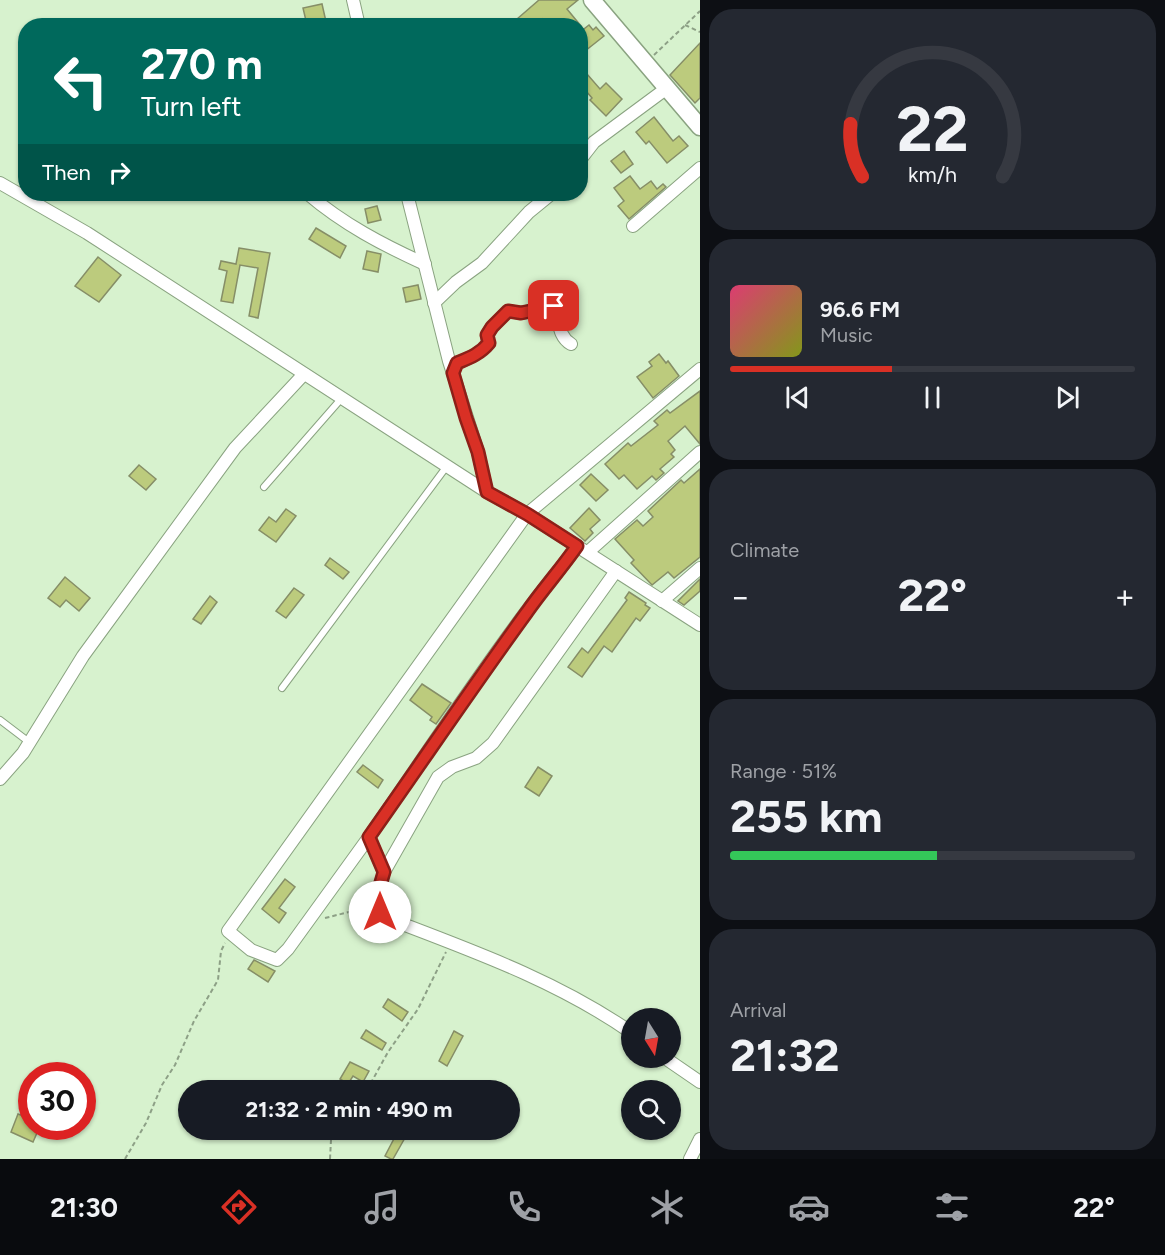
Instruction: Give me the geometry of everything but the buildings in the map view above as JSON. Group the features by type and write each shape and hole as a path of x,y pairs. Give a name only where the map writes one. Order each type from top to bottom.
{"main road":[{"path":"592,0 700,128"}],"street":[{"path":"353,0 357,18"},
{"path":"588,150 594,142 667,88"},
{"path":"633,226 700,168"},
{"path":"0,183 18,193"},
{"path":"31,201 87,233 341,399 700,625"},
{"path":"318,201 360,232 425,264"},
{"path":"409,201 434,303 466,418 478,452 487,492"},
{"path":"434,303 456,282 482,263 529,212 542,201"},
{"path":"453,373 457,363 476,355 487,346 489,343 487,335 508,311 521,313 554,306 562,335 571,344"},
{"path":"700,369 527,514 228,931 251,950 277,960 288,949 470,692 557,574 582,549 700,452"},
{"path":"0,779 23,753 83,656 229,456 304,374"},
{"path":"662,601 700,568"},
{"path":"616,571 492,743 476,758 452,767 438,777 384,872 379,889 380,912 384,917 516,968 584,1001 621,1026"},
{"path":"369,837 384,872"},
{"path":"680,1068 700,1082"},
{"path":"690,1159 700,1140"}],"lane":[{"path":"264,487 341,399"},
{"path":"282,688 447,466"},
{"path":"0,720 29,742"}],"path":[{"path":"645,63 700,11"},
{"path":"685,25 700,32"},
{"path":"307,923 349,912 379,889"},
{"path":"125,1159 146,1123 162,1085 175,1065 195,1021 218,980 221,951 228,931"},
{"path":"373,1080 388,1052 423,1000 450,941"},
{"path":"330,1159 331,1140"}],"route":[{"path":"380,912 379,889 384,872 369,837 470,692 577,546 487,492 478,452 453,373 457,363 476,355 487,346 489,343 487,335 508,311 521,313 554,306"}]}
